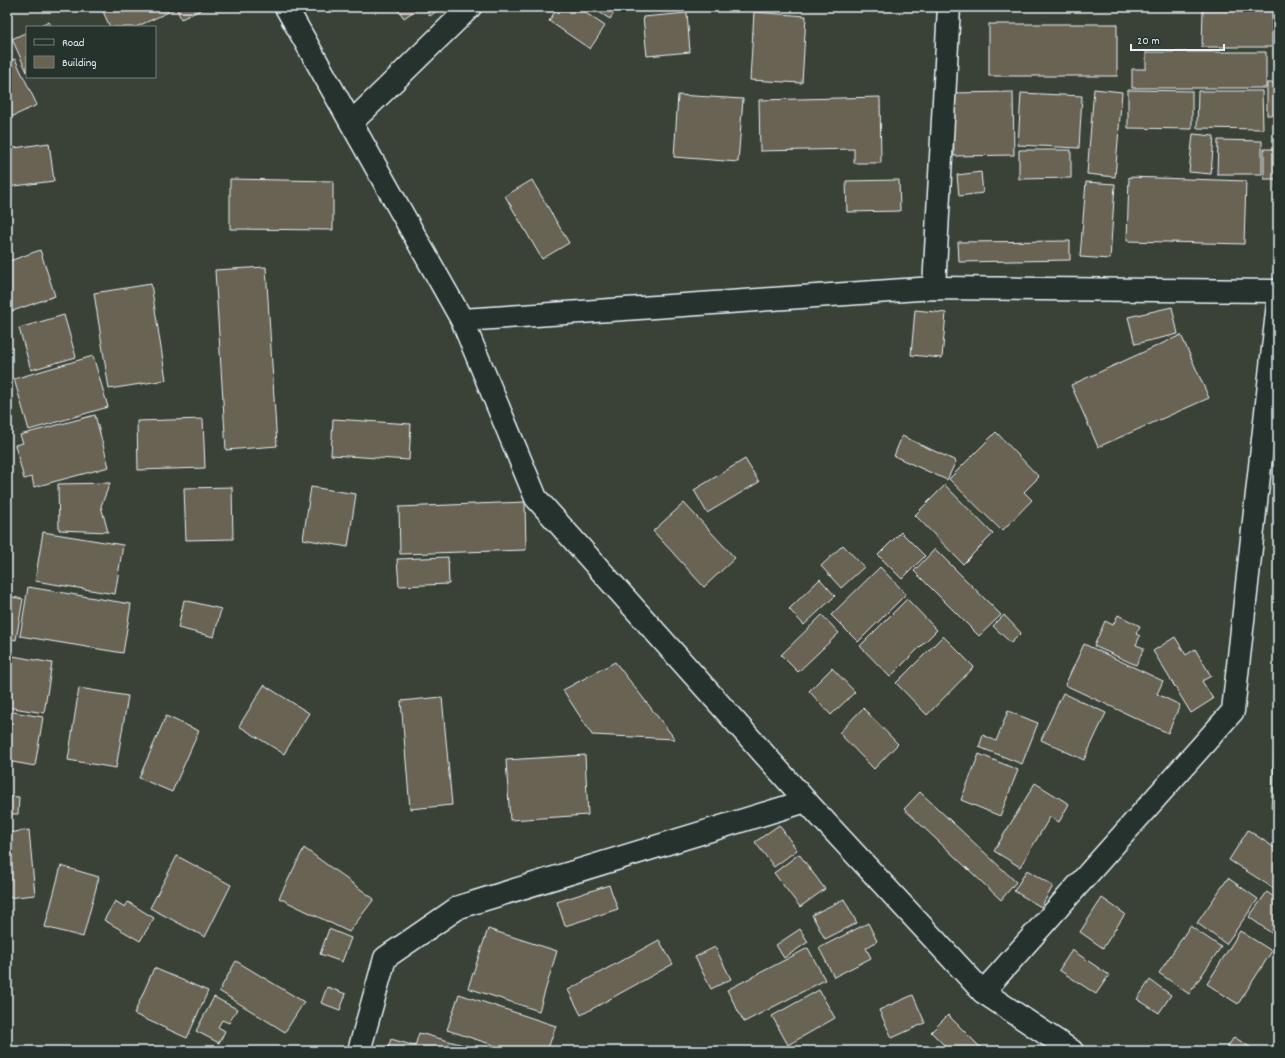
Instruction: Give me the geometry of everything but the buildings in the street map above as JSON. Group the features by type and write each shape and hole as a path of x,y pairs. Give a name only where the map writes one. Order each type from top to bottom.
{"street":[{"path":"286,7 462,320 536,498 806,801 984,992 1072,1051"},
{"path":"352,122 470,7"},
{"path":"934,288 949,7"},
{"path":"462,320 934,288 1278,291"},
{"path":"984,992 1233,711 1278,303"},
{"path":"359,1051 385,958 459,907 806,801"}]}
